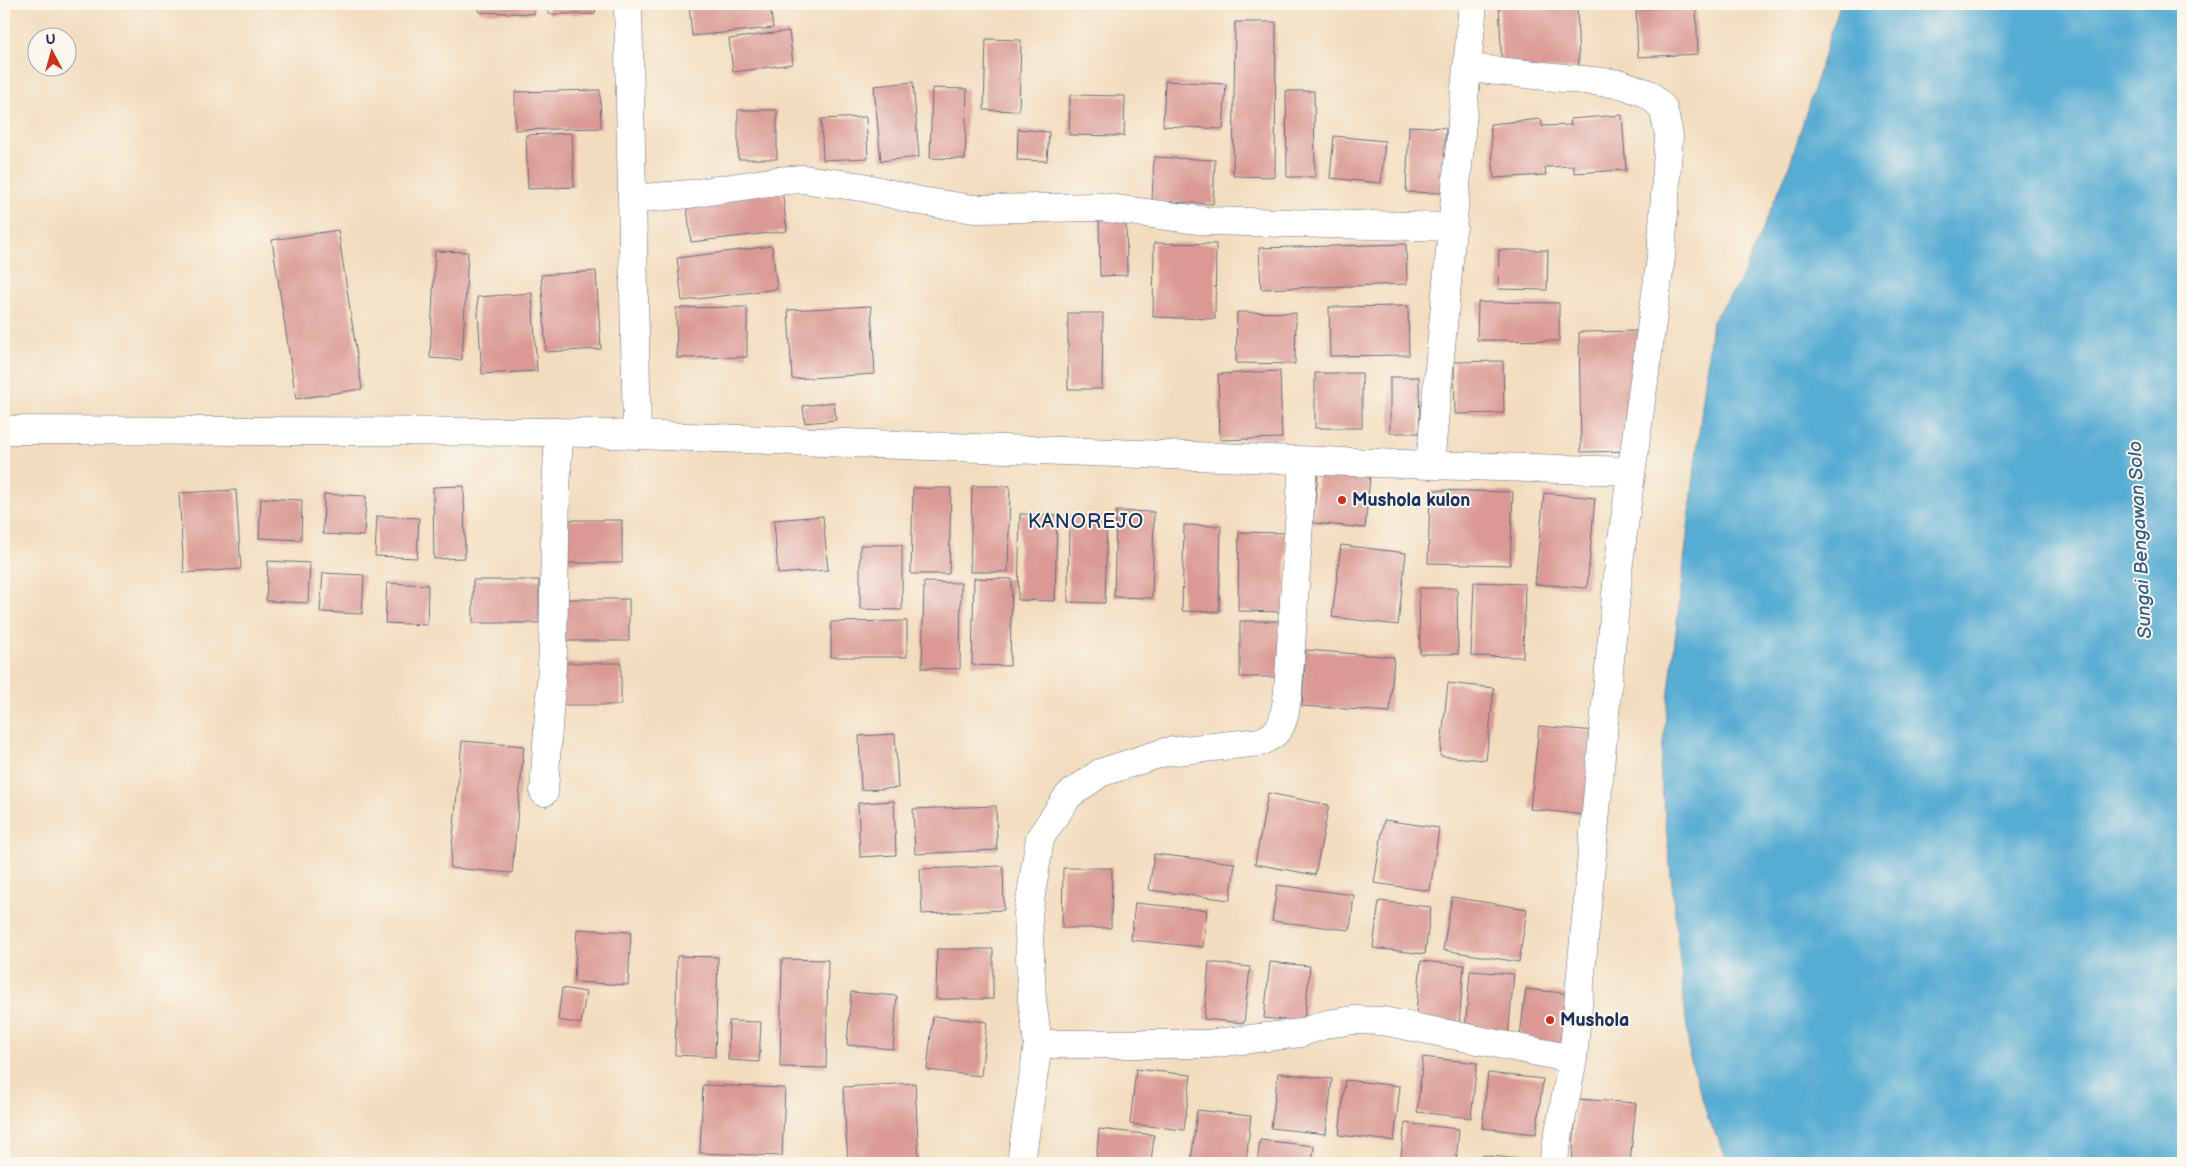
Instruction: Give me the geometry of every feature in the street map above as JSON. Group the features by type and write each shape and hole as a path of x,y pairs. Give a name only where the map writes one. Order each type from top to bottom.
{"street":[{"path":"628,4 638,435"},
{"path":"1430,465 1474,4"},
{"path":"1468,68 1621,84 1649,94 1663,108 1669,135 1661,257 1630,471 1618,572 1573,1059 1553,1163"},
{"path":"632,199 690,194 777,180 802,179 863,187 920,201 974,209 1100,207 1206,221 1453,227"},
{"path":"4,430 559,432 1303,462 1630,471"},
{"path":"544,792 553,649 559,432"},
{"path":"1020,1163 1038,1044 1032,1000 1028,914 1040,838 1068,796 1100,773 1165,752 1260,742 1272,737 1280,730 1288,692 1303,462"},
{"path":"1038,1044 1208,1044 1255,1040 1300,1033 1327,1024 1354,1020 1383,1021 1573,1059"}],"water":[{"name":"Sungai Bengawan Solo","path":"1840,4 2183,4 2183,1163 1729,1163 1708,1118 1690,1058 1660,769 1712,321 1740,282 1790,164"}],"building":[{"path":"479,4 534,4 534,14 479,12"},
{"path":"548,4 596,4 595,14 548,14"},
{"path":"689,4 770,4 773,28 692,36"},
{"path":"1499,4 1577,4 1579,68 1502,70"},
{"path":"1722,4 1752,4 1752,5 1723,8"},
{"path":"1696,7 1698,54 1638,57 1636,9"},
{"path":"1235,22 1276,22 1275,177 1233,176"},
{"path":"789,31 793,64 733,72 729,39"},
{"path":"986,39 1021,40 1019,111 984,110"},
{"path":"1165,81 1226,84 1223,129 1163,126"},
{"path":"913,82 919,157 881,161 874,86"},
{"path":"932,88 967,89 965,159 930,158"},
{"path":"600,90 601,128 515,130 515,92"},
{"path":"1286,91 1314,91 1315,177 1287,177"},
{"path":"1070,95 1125,96 1124,136 1069,135"},
{"path":"738,110 777,110 777,159 738,159"},
{"path":"1622,115 1626,170 1574,173 1574,166 1545,167 1546,175 1494,178 1490,124 1541,119 1542,126 1571,125 1570,119"},
{"path":"866,117 868,158 823,160 821,119"},
{"path":"1409,126 1446,128 1443,193 1406,192"},
{"path":"1018,129 1049,132 1047,161 1017,160"},
{"path":"572,133 574,187 528,189 526,135"},
{"path":"1334,136 1385,141 1381,183 1330,178"},
{"path":"1154,157 1215,160 1213,204 1152,201"},
{"path":"782,188 787,231 691,242 686,199"},
{"path":"1099,217 1126,217 1127,275 1100,276"},
{"path":"338,230 362,389 296,399 272,240"},
{"path":"1154,243 1216,244 1215,319 1153,317"},
{"path":"1406,244 1407,284 1261,289 1259,248"},
{"path":"772,246 777,289 682,301 677,258"},
{"path":"1499,250 1548,250 1547,290 1498,289"},
{"path":"435,251 468,252 462,360 430,358"},
{"path":"596,271 601,349 546,352 541,275"},
{"path":"532,293 537,371 482,374 477,297"},
{"path":"1478,302 1559,303 1559,341 1477,340"},
{"path":"871,306 875,374 792,379 788,310"},
{"path":"1408,306 1409,355 1330,356 1329,307"},
{"path":"747,307 747,357 677,358 676,308"},
{"path":"1237,312 1296,313 1295,364 1236,363"},
{"path":"1068,313 1103,313 1102,389 1068,389"},
{"path":"1639,331 1640,451 1581,452 1579,332"},
{"path":"1503,361 1504,413 1455,414 1454,362"},
{"path":"1280,371 1282,438 1220,440 1218,374"},
{"path":"1315,373 1362,373 1362,428 1315,428"},
{"path":"1390,377 1419,377 1420,433 1390,433"},
{"path":"834,402 836,420 805,423 803,406"},
{"name":"Mushola kulon","path":"1318,473 1370,477 1365,528 1313,523"},
{"path":"464,486 465,558 434,559 433,487"},
{"path":"972,486 1010,486 1008,572 970,572"},
{"path":"913,488 951,488 949,574 911,574"},
{"path":"236,490 241,569 184,573 179,493"},
{"path":"1430,490 1513,492 1510,565 1428,563"},
{"path":"1544,493 1595,498 1587,588 1535,584"},
{"path":"324,494 366,496 364,536 323,534"},
{"path":"261,498 302,500 301,540 259,538"},
{"path":"1116,511 1154,512 1152,598 1114,597"},
{"path":"1020,514 1057,515 1055,601 1018,600"},
{"path":"377,516 419,518 417,558 375,556"},
{"path":"823,516 828,570 778,574 774,520"},
{"path":"1069,516 1107,517 1105,603 1068,602"},
{"path":"556,520 622,520 622,563 556,563"},
{"path":"1184,525 1221,526 1219,612 1182,611"},
{"path":"1239,532 1286,533 1285,612 1238,611"},
{"path":"860,545 902,545 902,610 860,609"},
{"path":"1341,545 1406,553 1398,625 1332,617"},
{"path":"268,561 310,563 308,603 266,601"},
{"path":"323,573 364,575 362,614 320,612"},
{"path":"974,578 1012,579 1010,666 972,665"},
{"path":"473,580 539,580 539,623 473,623"},
{"path":"924,582 961,583 960,669 922,668"},
{"path":"1474,582 1525,584 1523,657 1471,656"},
{"path":"387,583 428,585 427,625 385,623"},
{"path":"1419,588 1457,588 1458,654 1420,654"},
{"path":"562,599 629,599 629,641 562,641"},
{"path":"907,621 907,657 831,657 831,622"},
{"path":"1240,621 1288,621 1288,677 1240,677"},
{"path":"1306,650 1394,657 1390,712 1302,706"},
{"path":"555,663 621,663 621,705 554,705"},
{"path":"1448,683 1494,688 1486,760 1440,756"},
{"path":"1539,726 1595,731 1586,815 1530,809"},
{"path":"895,734 898,788 861,790 859,736"},
{"path":"462,741 524,746 512,873 450,868"},
{"path":"1268,793 1329,805 1315,875 1255,864"},
{"path":"894,801 896,855 860,857 858,803"},
{"path":"996,806 997,850 915,854 913,809"},
{"path":"1384,820 1439,828 1430,891 1374,883"},
{"path":"1154,854 1235,863 1230,900 1149,890"},
{"path":"1003,866 1004,910 922,914 920,869"},
{"path":"1063,868 1112,868 1111,928 1062,928"},
{"path":"1277,885 1354,895 1350,930 1272,921"},
{"path":"1452,897 1527,909 1519,962 1443,950"},
{"path":"1379,901 1431,907 1425,954 1373,948"},
{"path":"1135,903 1207,910 1203,947 1131,940"},
{"path":"577,929 631,932 628,985 574,982"},
{"path":"937,949 993,949 993,999 936,999"},
{"path":"677,956 718,957 715,1057 675,1055"},
{"path":"782,959 828,960 826,1068 780,1067"},
{"path":"1421,961 1464,965 1459,1026 1415,1023"},
{"path":"1209,962 1250,967 1244,1023 1204,1019"},
{"path":"1270,962 1310,966 1304,1022 1264,1018"},
{"path":"1470,971 1514,974 1508,1036 1465,1032"},
{"path":"562,988 586,992 581,1024 558,1020"},
{"name":"Mushola","path":"1526,989 1580,995 1574,1050 1519,1044"},
{"path":"851,992 897,996 893,1049 847,1045"},
{"path":"933,1016 987,1022 981,1076 927,1070"},
{"path":"729,1021 761,1022 759,1062 728,1060"},
{"path":"1423,1057 1477,1063 1471,1118 1417,1112"},
{"path":"1136,1069 1191,1075 1184,1130 1130,1124"},
{"path":"1278,1073 1332,1079 1326,1134 1271,1128"},
{"path":"1488,1073 1543,1079 1536,1134 1482,1128"},
{"path":"1345,1080 1400,1086 1394,1141 1339,1135"},
{"path":"915,1083 919,1161 848,1163 843,1087"},
{"path":"703,1085 785,1088 782,1156 700,1153"},
{"path":"1577,1099 1636,1103 1630,1163 1572,1163"},
{"path":"1197,1110 1251,1116 1246,1163 1191,1163"},
{"path":"1405,1123 1459,1129 1456,1163 1400,1163"},
{"path":"1099,1129 1154,1135 1151,1163 1096,1163"},
{"path":"1260,1140 1314,1146 1312,1163 1257,1163"},
{"path":"1482,1155 1537,1161 1537,1163 1482,1163"}],"place":[{"name":"Mushola kulon","path":"1342,500"},
{"name":"Mushola","path":"1550,1020"}],"district":[{"name":"KANOREJO","path":"1086,521"}]}
